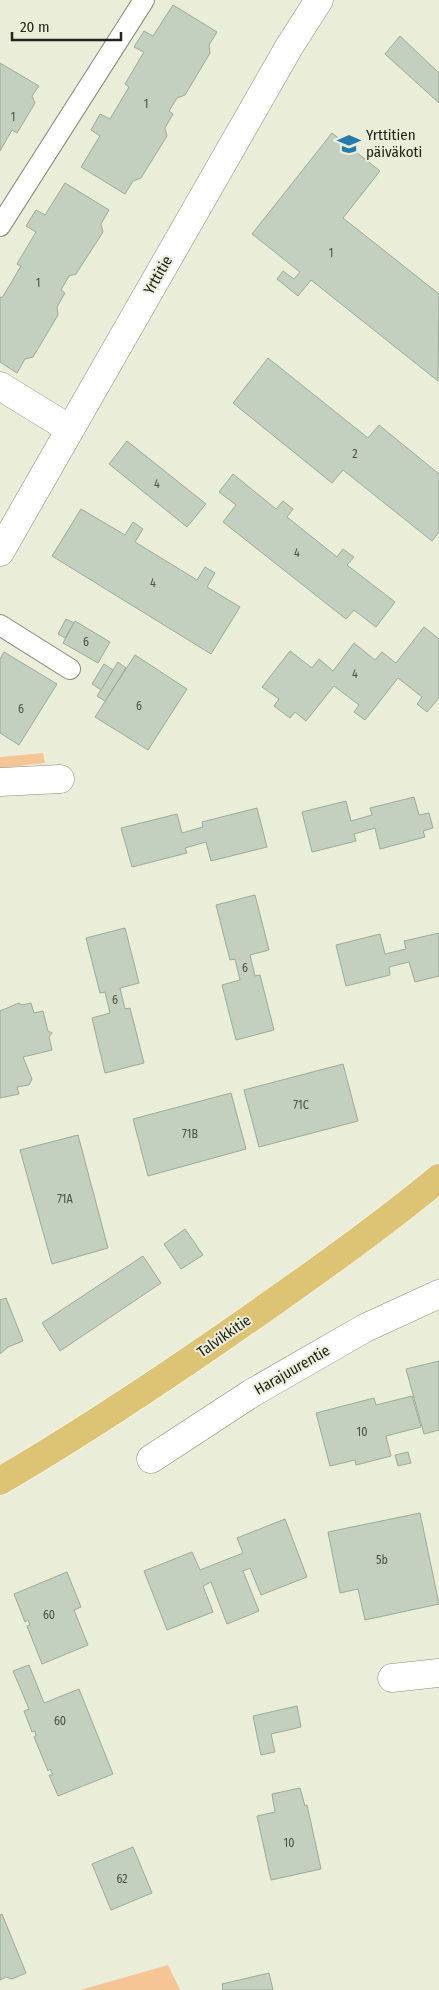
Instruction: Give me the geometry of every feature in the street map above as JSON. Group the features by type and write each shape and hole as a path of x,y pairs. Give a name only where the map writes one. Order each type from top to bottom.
{"main road":[{"name":"Talvikkitie","path":"0,1481 58,1447 221,1339 322,1268 439,1178"}],"street":[{"name":"Yrttitie","path":"0,552 289,47 319,0"},
{"path":"0,386 70,429"},
{"path":"0,782 60,779"},
{"name":"Harajuurentie","path":"151,1459 252,1393 365,1328 439,1294"},
{"path":"392,1678 439,1673"}],"lane":[{"path":"0,226 144,0"},
{"path":"0,626 70,669"}],"shaded area":[{"path":"43,753 45,763 0,768 0,757"},
{"path":"168,1965 180,1990 80,1990"}],"building":[{"path":"173,5 217,32 209,45 210,53 185,95 177,98 169,111 173,114 165,128 167,136 141,178 133,181 125,194 81,167 100,136 91,130 100,114 110,119 129,87 125,84 144,52 134,47 144,31 153,36"},
{"path":"400,36 439,73 439,103 385,54"},
{"path":"0,63 39,86 32,96 35,103 17,133 12,130 0,151"},
{"path":"332,133 380,171 343,218 439,294 438,381 311,280 298,296 277,279 283,271 294,279 300,272 252,234"},
{"path":"65,183 109,210 101,224 103,232 76,274 69,276 61,290 65,293 57,307 58,315 33,357 25,359 17,373 0,362 0,297 2,298 21,266 17,264 36,232 26,226 36,210 45,215"},
{"path":"268,358 368,438 379,425 439,474 439,532 432,541 343,470 332,483 233,403"},
{"path":"127,441 206,504 187,527 109,464"},
{"path":"233,474 276,509 283,501 293,509 287,517 337,557 343,549 354,557 347,565 395,602 376,627 354,610 346,619 223,522 236,505 219,492"},
{"path":"81,509 125,535 133,522 143,529 135,542 197,580 205,567 215,573 207,587 240,607 211,654 52,556"},
{"path":"66,619 74,623 65,638 58,634"},
{"path":"75,621 110,642 98,663 63,643"},
{"path":"424,627 439,639 439,698 427,712 417,704 422,697 398,678 365,720 354,712 359,705 334,686 306,721 295,712 290,718 274,706 279,699 262,687 290,651 312,668 319,659 333,671 354,643 375,660 382,652 396,663"},
{"path":"4,652 57,684 19,745 0,733 0,659"},
{"path":"135,655 187,689 148,750 95,717"},
{"path":"118,662 126,668 105,701 97,696"},
{"path":"104,664 113,670 101,690 92,684"},
{"path":"414,797 419,815 429,813 433,828 423,831 425,837 380,849 375,828 354,834 356,841 312,852 302,812 346,801 351,821 372,815 370,808"},
{"path":"257,808 267,847 211,861 206,842 185,848 187,853 132,867 121,828 177,814 182,833 203,827 202,822"},
{"path":"255,895 269,950 250,955 255,976 260,975 274,1030 236,1040 222,985 240,980 235,959 230,960 216,905"},
{"path":"125,928 139,983 120,988 125,1009 130,1008 144,1063 105,1073 92,1018 110,1013 105,992 100,993 86,938"},
{"path":"439,933 439,976 415,982 409,962 389,967 390,975 346,986 336,945 380,934 385,954 406,949 404,941"},
{"path":"19,1003 22,1005 31,1003 34,1013 43,1011 48,1031 52,1033 49,1037 52,1050 23,1057 32,1079 29,1085 17,1087 19,1094 0,1098 0,1011"},
{"path":"343,1064 358,1121 259,1147 244,1090"},
{"path":"231,1093 246,1149 148,1176 133,1119"},
{"path":"78,1135 108,1248 52,1264 20,1150"},
{"path":"185,1229 203,1255 181,1269 164,1244"},
{"path":"143,1256 161,1283 60,1351 42,1323"},
{"path":"6,1298 23,1341 8,1347 0,1354 0,1300"},
{"path":"439,1361 439,1430 424,1434 406,1369"},
{"path":"412,1396 421,1427 386,1436 391,1456 356,1465 355,1460 330,1466 316,1413 374,1398 376,1405"},
{"path":"408,1452 411,1463 398,1466 395,1455"},
{"path":"420,1513 439,1604 365,1620 358,1589 340,1593 328,1532"},
{"path":"285,1519 307,1577 261,1595 250,1568 243,1571 259,1611 227,1624 211,1582 203,1586 213,1612 167,1630 144,1571 192,1552 200,1570 243,1553 237,1538"},
{"path":"67,1572 81,1607 74,1610 88,1645 42,1664 27,1626 30,1625 28,1620 25,1622 14,1594"},
{"path":"29,1665 44,1703 79,1689 113,1774 58,1796 49,1775 53,1775 50,1769 48,1771 34,1737 36,1736 35,1731 32,1732 24,1711 29,1709 13,1671"},
{"path":"297,1706 301,1727 271,1734 275,1752 261,1755 253,1716"},
{"path":"300,1788 305,1806 307,1805 321,1869 271,1880 257,1816 275,1812 272,1794"},
{"path":"133,1847 152,1893 111,1910 92,1864"},
{"path":"2,1914 26,1973 12,1979 6,1977 0,1980 0,1915"},
{"path":"269,1973 273,1990 223,1990 222,1984"}],"place":[{"name":"Yrttitien päiväkoti","path":"349,144"}]}
